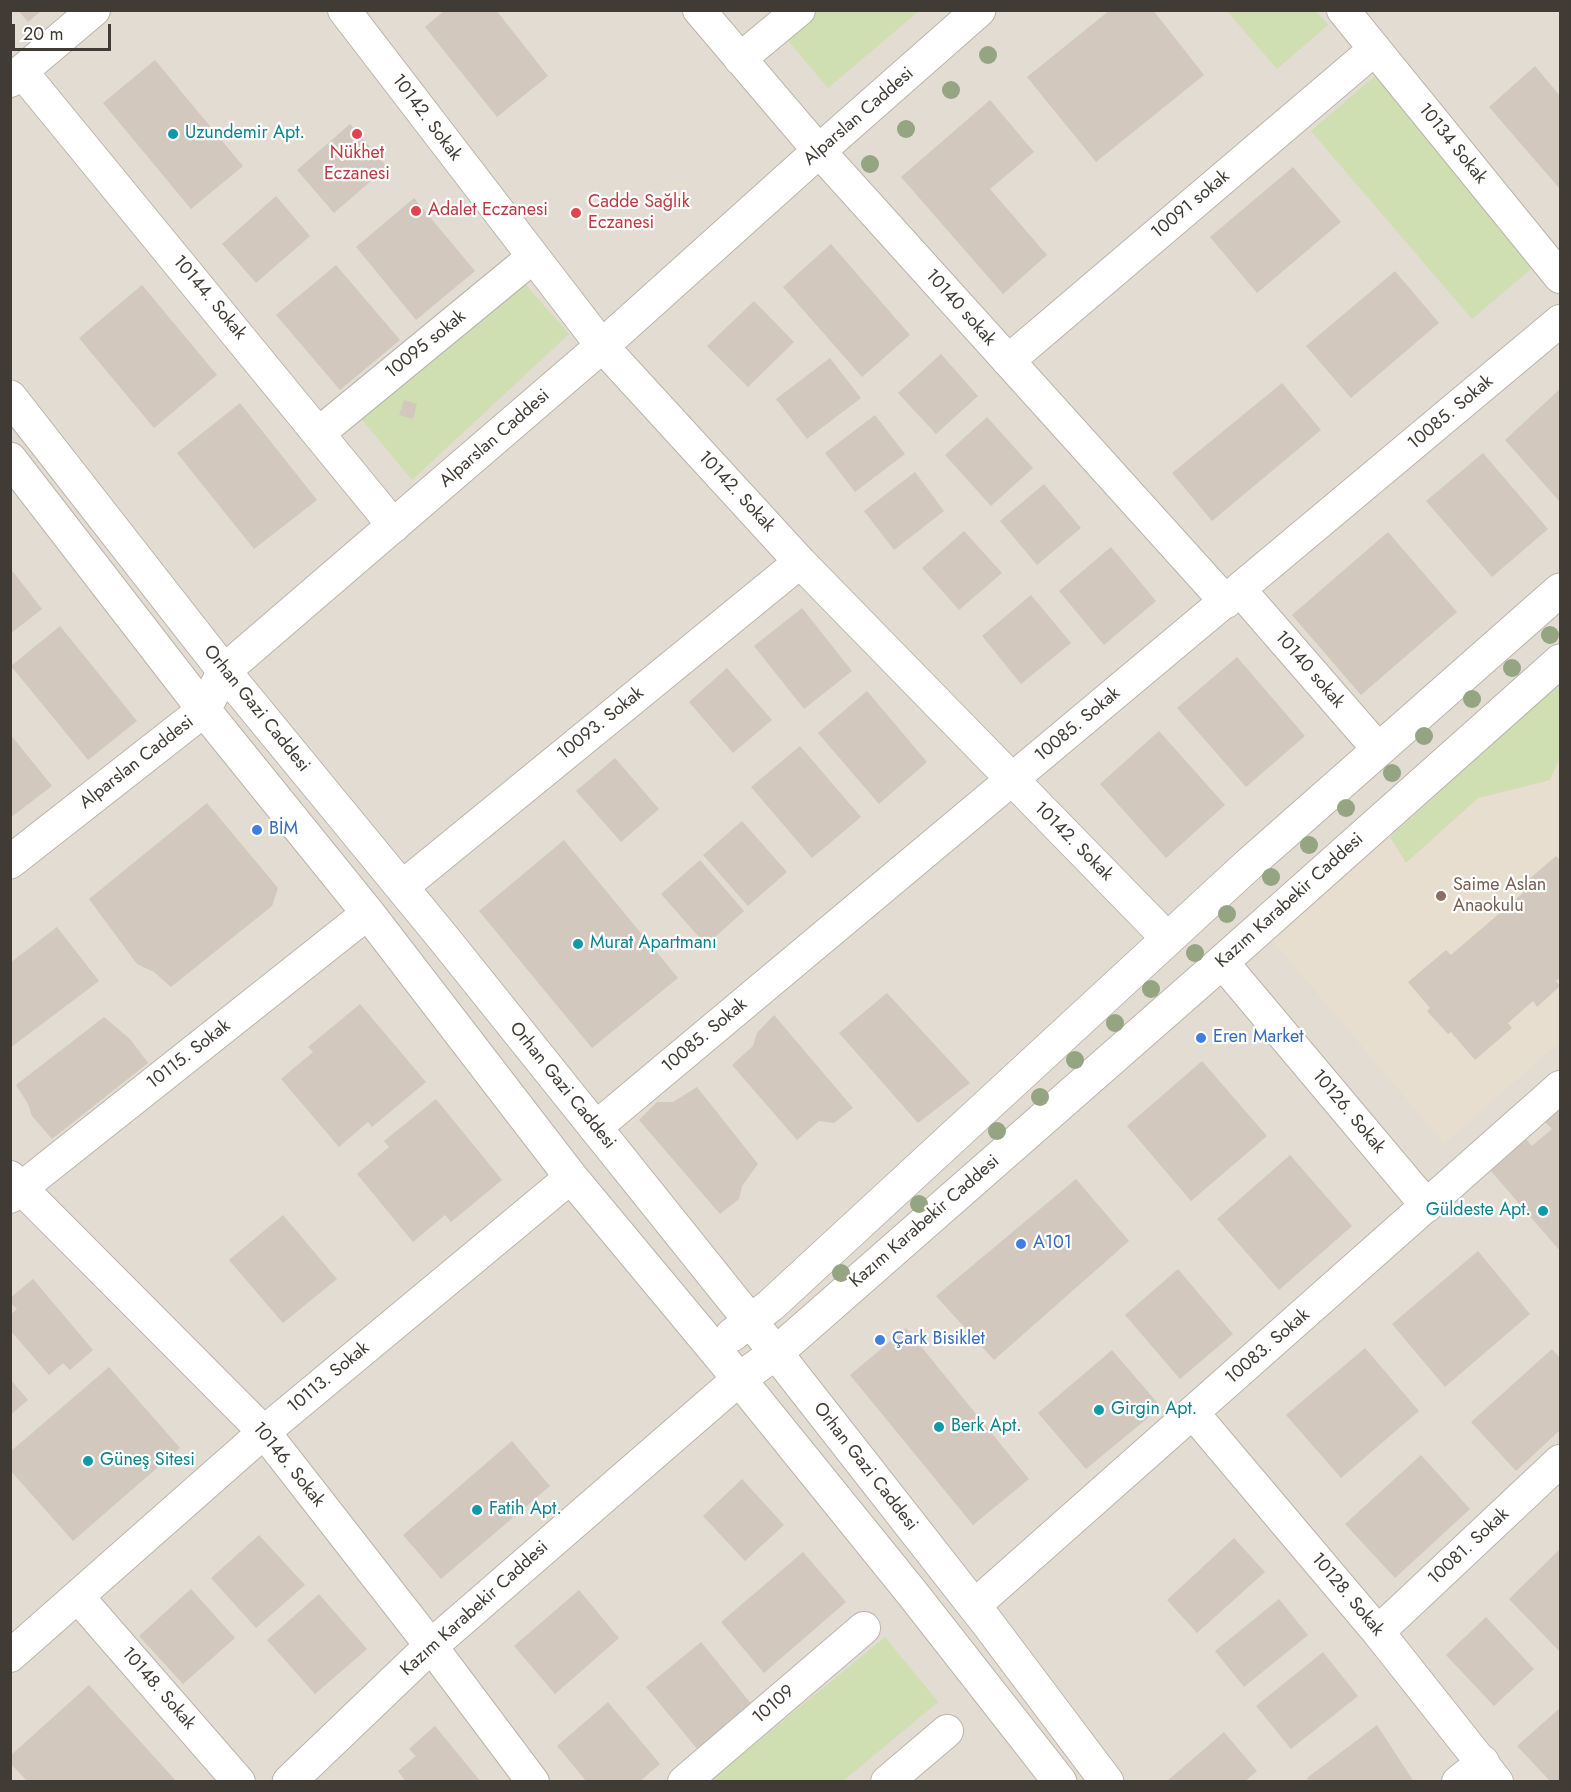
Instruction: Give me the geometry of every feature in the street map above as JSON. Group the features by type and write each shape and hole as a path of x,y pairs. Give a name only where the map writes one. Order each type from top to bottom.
{"street":[{"path":"16,77 94,10"},
{"name":"10142. Sokak","path":"344,10 602,346 800,562 1168,939"},
{"name":"10140 sokak","path":"699,10 819,151 1008,361 1379,750"},
{"path":"740,59 799,10"},
{"name":"Alparslan Caddesi","path":"10,862 204,710 224,671 602,346 979,10"},
{"name":"10134 Sokak","path":"1344,10 1560,277"},
{"name":"10091 sokak","path":"1008,361 1375,49"},
{"name":"10144. Sokak","path":"16,77 320,433 394,526"},
{"name":"10095 sokak","path":"320,433 533,257"},
{"name":"10085. Sokak","path":"596,1128 1233,596 1555,337"},
{"name":"Orhan Gazi Caddesi","path":"10,397 224,671 402,887 776,1353 974,1606 1107,1782"},
{"path":"10,459 204,710 368,913 571,1177 739,1379 912,1593 1060,1782"},
{"name":"10093. Sokak","path":"402,887 800,562"},
{"path":"714,1350 771,1305 1168,939 1560,590"},
{"name":"Kazım Karabekir Caddesi","path":"290,1782 431,1646 739,1379 776,1353 1222,962 1560,661"},
{"name":"10115. Sokak","path":"14,1188 368,913"},
{"name":"10126. Sokak","path":"1222,962 1427,1206"},
{"name":"10083. Sokak","path":"974,1606 1560,1087"},
{"name":"10113. Sokak","path":"10,1656 264,1432 571,1177"},
{"name":"10146. Sokak","path":"14,1188 264,1432 431,1646 533,1782"},
{"name":"10128. Sokak","path":"1193,1413 1378,1632 1490,1772"},
{"name":"10081. Sokak","path":"1378,1632 1560,1461"},
{"name":"10148. Sokak","path":"78,1597 239,1782"},
{"name":"10109","path":"684,1782 864,1628"},
{"path":"887,1782 947,1731"},
{"path":"1458,1782 1490,1772"}],"shaded area":[{"path":"11,11 1560,11 1560,1781 11,1781"},
{"name":"Saime Aslan Anaokulu","path":"1560,683 1560,1042 1444,1144 1272,940"}],"green space":[{"path":"818,11 919,11 828,88 786,38"},
{"path":"1227,11 1316,11 1328,25 1277,69"},
{"path":"1376,75 1537,264 1472,319 1311,131"},
{"path":"525,284 569,334 412,480 359,416"},
{"path":"1560,683 1560,757 1550,780 1478,798 1406,863 1390,837"},
{"path":"885,1637 938,1702 843,1781 710,1781"}],"building":[{"path":"18,10 42,10 28,22"},
{"path":"445,10 496,10 548,76 497,117 425,27"},
{"path":"1110,10 1153,10 1204,75 1096,162 1027,77"},
{"name":"Uzundemir Apt.","path":"155,60 243,166 191,209 103,103"},
{"path":"1535,66 1560,96 1560,189 1489,107"},
{"path":"990,100 1034,152 990,189 1047,255 1003,294 901,177"},
{"path":"350,124 387,167 334,213 297,170"},
{"path":"1293,167 1341,222 1257,293 1210,237"},
{"path":"276,196 310,236 256,283 222,244"},
{"path":"414,198 475,271 416,320 356,247"},
{"path":"831,244 910,335 862,377 783,287"},
{"path":"336,265 400,340 340,390 276,315"},
{"path":"1395,271 1439,323 1351,398 1306,346"},
{"path":"142,285 217,375 154,428 79,338"},
{"path":"754,301 794,342 748,387 707,346"},
{"path":"941,354 978,396 936,434 898,393"},
{"path":"830,358 861,398 807,439 776,399"},
{"path":"1282,383 1321,430 1212,521 1172,473"},
{"path":"1560,389 1560,502 1505,440"},
{"path":"404,400 417,404 413,419 399,415"},
{"path":"240,403 317,500 254,549 177,453"},
{"path":"875,415 905,454 855,492 825,453"},
{"path":"987,417 1033,468 991,506 945,455"},
{"path":"1483,453 1548,529 1492,577 1426,501"},
{"path":"915,472 944,511 894,550 864,511"},
{"path":"1044,484 1081,528 1037,565 1000,521"},
{"path":"964,531 1002,573 959,610 922,568"},
{"path":"1388,532 1457,612 1361,695 1292,615"},
{"path":"1111,547 1156,601 1104,645 1059,591"},
{"path":"10,568 42,609 10,634"},
{"path":"1031,595 1071,643 1021,684 982,636"},
{"path":"802,608 852,671 804,709 754,646"},
{"path":"60,626 137,721 88,760 11,666"},
{"path":"1237,657 1305,736 1246,787 1177,708"},
{"path":"727,668 772,720 733,753 689,702"},
{"path":"867,691 927,762 879,804 818,733"},
{"path":"1159,731 1225,805 1166,858 1100,784"},
{"path":"10,734 52,786 10,818"},
{"path":"800,746 861,817 812,858 751,787"},
{"path":"615,758 659,809 621,842 576,791"},
{"path":"207,803 278,888 272,906 171,987 154,972 137,964 89,899"},
{"path":"742,821 787,872 748,906 703,855"},
{"name":"Murat Apartmanı","path":"564,840 678,978 592,1048 479,911"},
{"path":"1556,856 1560,860 1560,978 1556,981 1560,986 1537,1007 1533,1001 1508,1023 1512,1028 1475,1060 1451,1032 1448,1034 1427,1011 1430,1008 1408,982 1446,950 1451,955 1523,893 1519,888"},
{"path":"700,860 744,911 706,945 661,894"},
{"path":"57,927 99,981 10,1048 10,963"},
{"path":"887,993 970,1083 918,1123 839,1033"},
{"path":"360,1004 426,1082 372,1127 368,1122 339,1147 281,1079 313,1052 308,1047"},
{"path":"774,1015 853,1108 834,1123 819,1121 797,1140 732,1065 753,1046 757,1033"},
{"path":"104,1017 130,1039 148,1063 52,1139 32,1116 28,1104 16,1085"},
{"path":"1202,1061 1267,1136 1191,1201 1127,1126"},
{"path":"697,1087 758,1164 742,1186 739,1199 720,1214 639,1120 657,1102 673,1102"},
{"path":"436,1099 502,1180 451,1222 445,1215 413,1242 357,1174 389,1147 384,1141"},
{"name":"Güldeste Apt.","path":"1560,1107 1560,1251 1491,1171 1526,1139 1532,1146 1552,1129 1544,1121"},
{"path":"1290,1155 1352,1226 1279,1290 1217,1219"},
{"path":"1076,1179 1129,1241 994,1360 936,1296"},
{"path":"283,1215 337,1279 283,1323 229,1260"},
{"path":"1478,1251 1530,1314 1445,1387 1392,1324"},
{"path":"1178,1269 1233,1334 1180,1379 1125,1315"},
{"path":"33,1279 93,1350 70,1370 63,1363 49,1375 10,1330 10,1315 17,1309 10,1302 10,1298"},
{"name":"Berk Apt.","path":"906,1328 1029,1479 973,1525 850,1375"},
{"path":"1365,1348 1419,1411 1341,1478 1286,1415"},
{"path":"1552,1349 1560,1358 1560,1430 1516,1471 1471,1422"},
{"name":"Girgin Apt.","path":"1112,1350 1161,1407 1086,1469 1038,1413"},
{"name":"Güneş Sitesi","path":"109,1367 180,1448 73,1541 10,1470 10,1452"},
{"path":"10,1379 28,1400 10,1415"},
{"name":"Fatih Apt.","path":"512,1441 550,1486 441,1579 403,1535"},
{"path":"1421,1455 1470,1509 1395,1578 1345,1524"},
{"path":"742,1479 784,1525 745,1561 703,1516"},
{"path":"259,1535 305,1585 256,1628 211,1578"},
{"path":"1234,1538 1265,1572 1197,1633 1167,1600"},
{"path":"1560,1549 1560,1652 1509,1599"},
{"path":"803,1552 846,1602 764,1673 721,1622"},
{"path":"191,1589 235,1638 183,1684 139,1636"},
{"path":"579,1590 619,1638 555,1694 514,1646"},
{"path":"319,1594 367,1649 315,1694 267,1640"},
{"path":"1279,1599 1308,1635 1244,1687 1215,1651"},
{"path":"1486,1617 1534,1669 1494,1706 1446,1655"},
{"path":"701,1642 753,1706 698,1750 646,1687"},
{"path":"1323,1652 1358,1696 1291,1749 1256,1706"},
{"path":"89,1685 177,1782 28,1782 10,1763 10,1756"},
{"path":"608,1702 660,1764 639,1782 587,1782 557,1746"},
{"path":"1560,1708 1560,1782 1551,1782 1517,1746"},
{"path":"1377,1725 1414,1782 1310,1782 1307,1778"},
{"path":"435,1726 481,1782 406,1782 398,1771 416,1756 409,1749"},
{"path":"1224,1732 1257,1771 1244,1782 1166,1782"}],"place":[{"name":"Uzundemir Apt.","path":"173,134"},
{"name":"Nükhet Eczanesi","path":"357,134"},
{"name":"Adalet Eczanesi","path":"416,211"},
{"name":"Cadde Sağlık Eczanesi","path":"576,213"},
{"name":"BİM","path":"257,830"},
{"name":"Saime Aslan Anaokulu","path":"1441,896"},
{"name":"Murat Apartmanı","path":"578,944"},
{"name":"Eren Market","path":"1201,1038"},
{"name":"Güldeste Apt.","path":"1543,1211"},
{"name":"A101","path":"1021,1244"},
{"name":"Çark Bisiklet","path":"880,1340"},
{"name":"Girgin Apt.","path":"1099,1410"},
{"name":"Berk Apt.","path":"939,1427"},
{"name":"Güneş Sitesi","path":"88,1461"},
{"name":"Fatih Apt.","path":"477,1510"}]}
